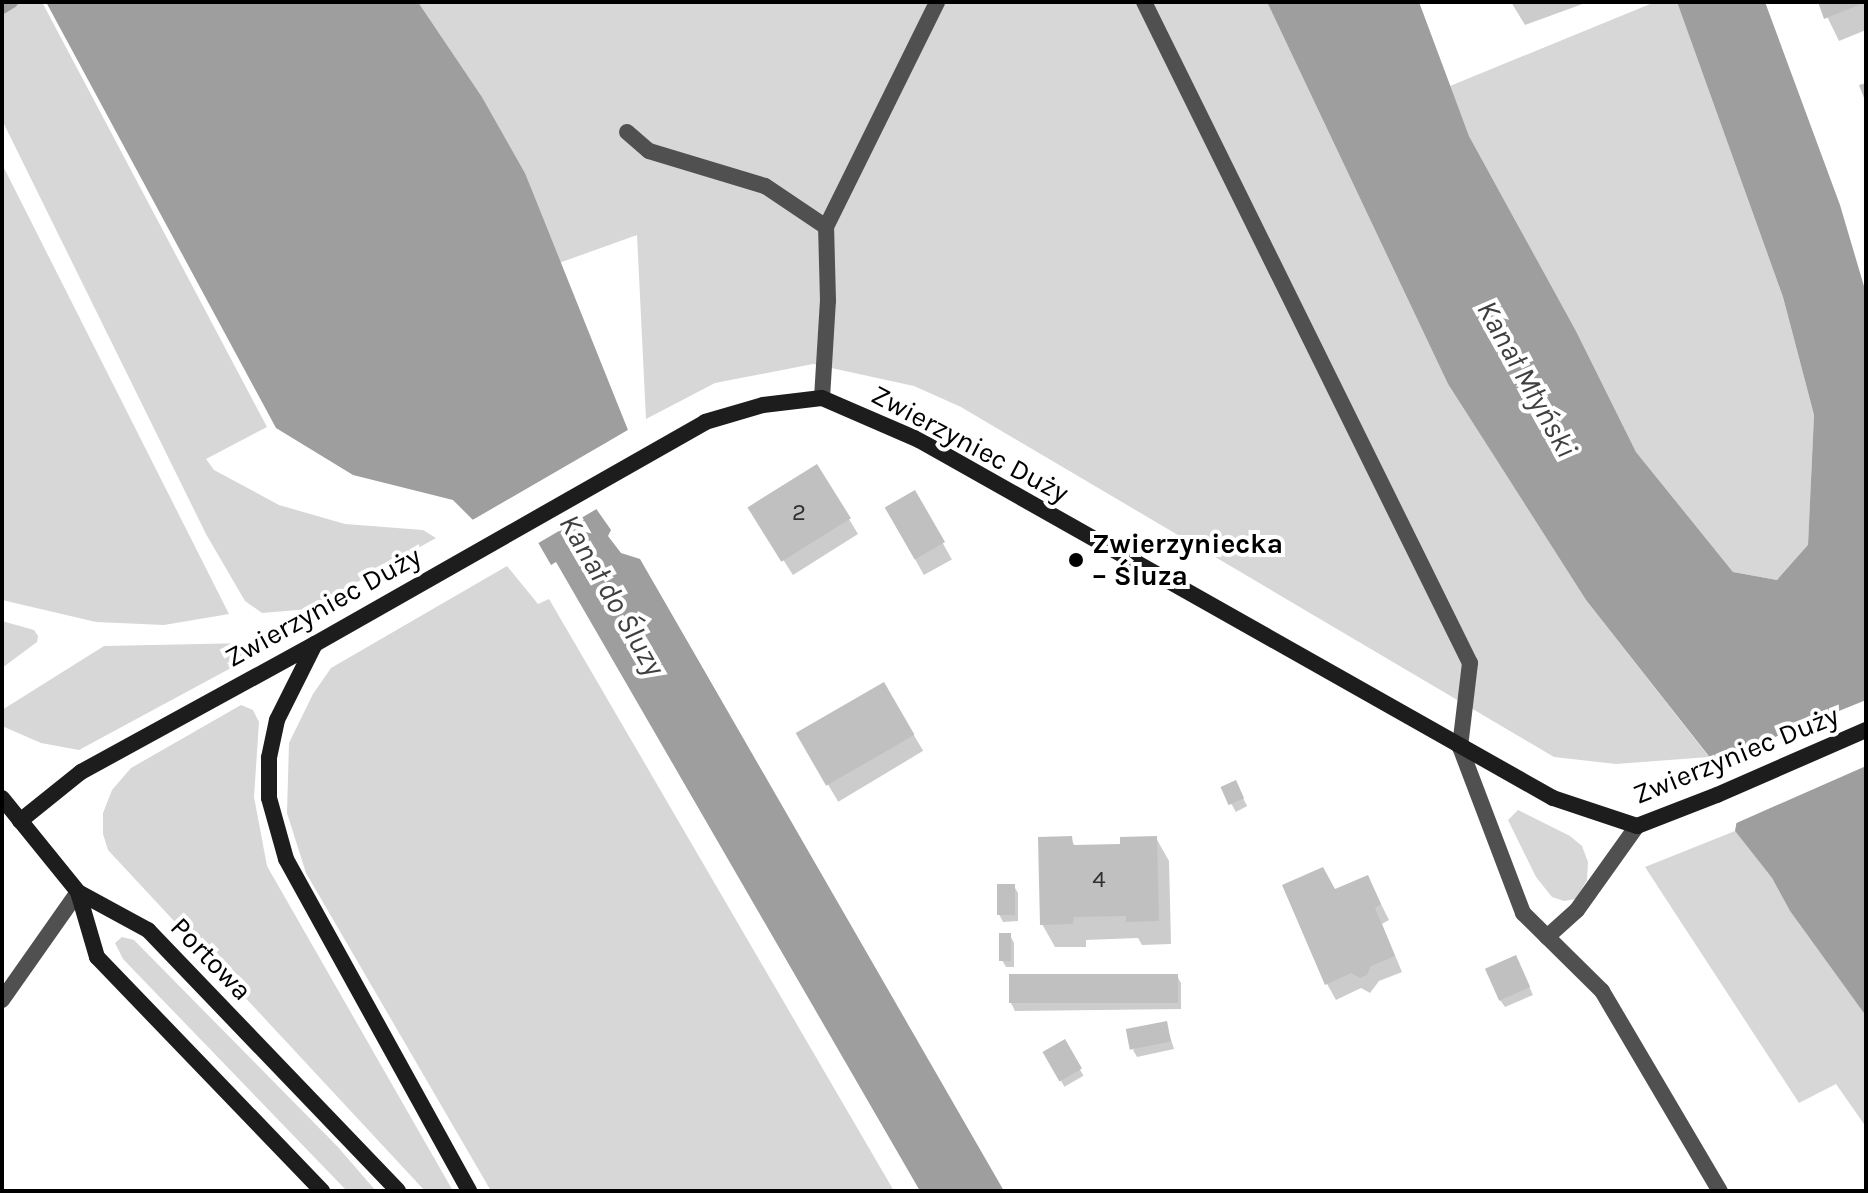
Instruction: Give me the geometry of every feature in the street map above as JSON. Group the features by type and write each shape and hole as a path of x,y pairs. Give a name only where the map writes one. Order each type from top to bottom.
{"street":[{"name":"Zwierzyniec Duży","path":"20,821 81,772 315,644 705,422 763,405 822,398 919,440 1553,798 1637,826 1866,730"},
{"path":"315,644 277,720 269,758 269,798 286,859 469,1191"},
{"path":"2,798 78,892 97,957 322,1191"},
{"name":"Portowa","path":"78,892 148,930 398,1191"}],"lane":[{"path":"822,398 828,301 826,227 937,2"},
{"path":"1144,2 1470,663 1460,747 1523,913 1602,991 1720,1191"},
{"path":"627,132 649,151 765,186 826,227"},
{"path":"1547,937 1577,910 1637,826"},
{"path":"2,1000 78,892"}],"shaded area":[{"path":"2,2 42,2 267,427 206,459 214,470 279,505 345,524 423,530 436,538 309,609 262,613 245,601 206,534 2,120"},
{"path":"418,2 1267,2 1448,384 1586,600 1709,757 1616,764 1554,757 961,407 914,386 813,364 715,383 646,419 637,235 559,263 525,173 482,97"},
{"path":"1655,2 1677,2 1783,297 1814,415 1808,546 1777,580 1733,572 1636,452 1576,331 1469,136 1450,86"},
{"path":"2,164 229,614 164,625 96,622 2,600"},
{"path":"507,566 538,604 549,599 894,1191 491,1191 306,873 287,813 289,743 313,694 331,668"},
{"path":"2,621 34,630 38,636 37,642 2,668"},
{"path":"249,643 257,654 79,750 41,743 2,726 2,710 104,646"},
{"path":"241,705 253,710 259,722 254,797 267,866 453,1191 425,1191 108,850 103,834 103,813 112,790 131,768"},
{"path":"1518,810 1570,836 1582,846 1588,862 1587,880 1576,899 1564,901 1552,897 1536,877 1508,820"},
{"path":"1735,831 1772,878 1790,911 1866,1016 1866,1127 1836,1084 1799,1103 1645,867"},
{"path":"122,937 134,940 337,1146 376,1191 347,1191 123,959 115,943"}],"water":[{"name":"Kanał do Śluzy","path":"46,2 418,2 482,97 525,173 628,430 567,467 611,530 608,536 621,553 640,559 1004,1191 920,1191 556,562 551,565 513,499 473,520 453,500 353,475 276,428"},
{"name":"Kanał Młyński","path":"1267,2 1419,2 1469,136 1576,331 1636,452 1733,572 1777,580 1808,545 1814,415 1783,297 1677,2 1765,2 1840,205 1866,293 1866,1016 1790,911 1772,878 1735,831 1741,797 1586,600 1448,384"}],"pier":[{"path":"628,430 630,434 573,468 600,507 535,545 511,504 474,524 469,522"},
{"path":"1866,700 1866,766 1732,825 1737,798 1709,764"}],"building":[{"path":"1818,2 1866,2 1824,19"},
{"path":"1866,83 1866,103 1859,85"},
{"path":"817,464 851,518 781,562 747,507"},
{"path":"915,490 945,542 915,559 885,508"},
{"path":"884,682 914,735 826,786 796,733"},
{"path":"1236,780 1244,798 1229,805 1220,787"},
{"path":"1072,836 1073,845 1120,844 1120,837 1157,836 1159,921 1126,922 1126,916 1074,917 1073,924 1040,925 1038,837"},
{"path":"1323,867 1335,889 1368,875 1381,904 1375,908 1395,956 1371,966 1367,975 1360,978 1351,973 1325,985 1282,885"},
{"path":"997,884 1015,884 1015,915 997,915"},
{"path":"999,933 1011,933 1011,961 999,961"},
{"path":"1516,955 1530,987 1499,1001 1485,969"},
{"path":"1009,974 1178,974 1178,1003 1009,1003"},
{"path":"1167,1021 1171,1042 1130,1050 1126,1029"},
{"path":"1065,1039 1082,1068 1059,1081 1042,1052"}],"waterway":[{"path":"2,8 12,2"}],"place":[{"name":"Zwierzyniecka – Śluza","path":"1076,560"}]}
